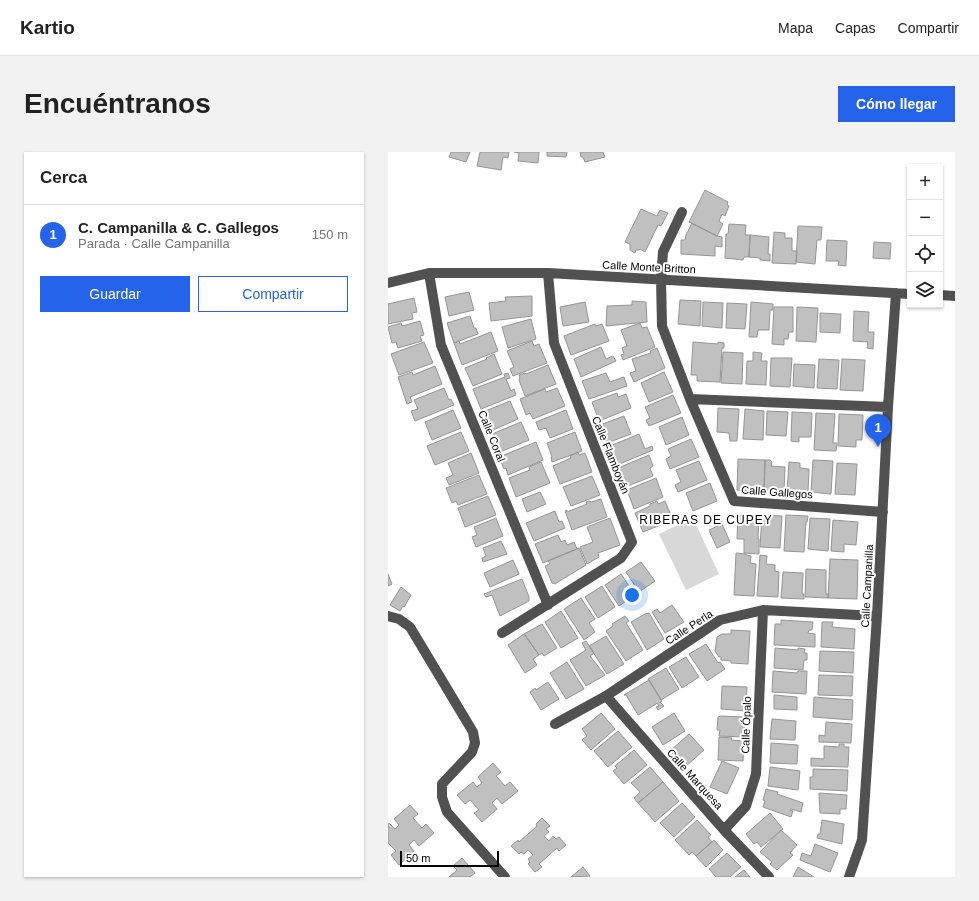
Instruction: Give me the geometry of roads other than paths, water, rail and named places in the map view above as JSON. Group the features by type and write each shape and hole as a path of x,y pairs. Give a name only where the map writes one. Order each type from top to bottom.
{"street":[{"name":"Calle Gallegos","path":"682,212 663,252 661,279 662,326 690,399 734,501 882,512"},
{"name":"Calle Monte Britton","path":"388,283 429,273 548,273 907,294"},
{"name":"Calle Coral","path":"429,273 441,345 548,605"},
{"name":"Calle Flamboyán","path":"548,273 554,343 632,542 621,558 548,605"},
{"name":"Calle Campanilla","path":"849,877 862,840 878,616 882,512 896,293"},
{"path":"943,296 955,296"},
{"path":"690,399 888,407"},
{"path":"502,633 548,605"},
{"name":"Calle Perla","path":"555,724 606,696 720,620 763,610 878,616"},
{"name":"Calle Ópalo","path":"724,830 746,806 756,774 763,610"},
{"path":"388,616 399,619 410,627 473,732 475,743 472,752 442,784 442,797 447,812 506,877"},
{"name":"Calle Marquesa","path":"606,696 724,830 769,877"}],"place":[{"name":"C. Campanilla & C. Gallegos","path":"878,447"}],"district":[{"name":"RIBERAS DE CUPEY","path":"706,520"}]}
